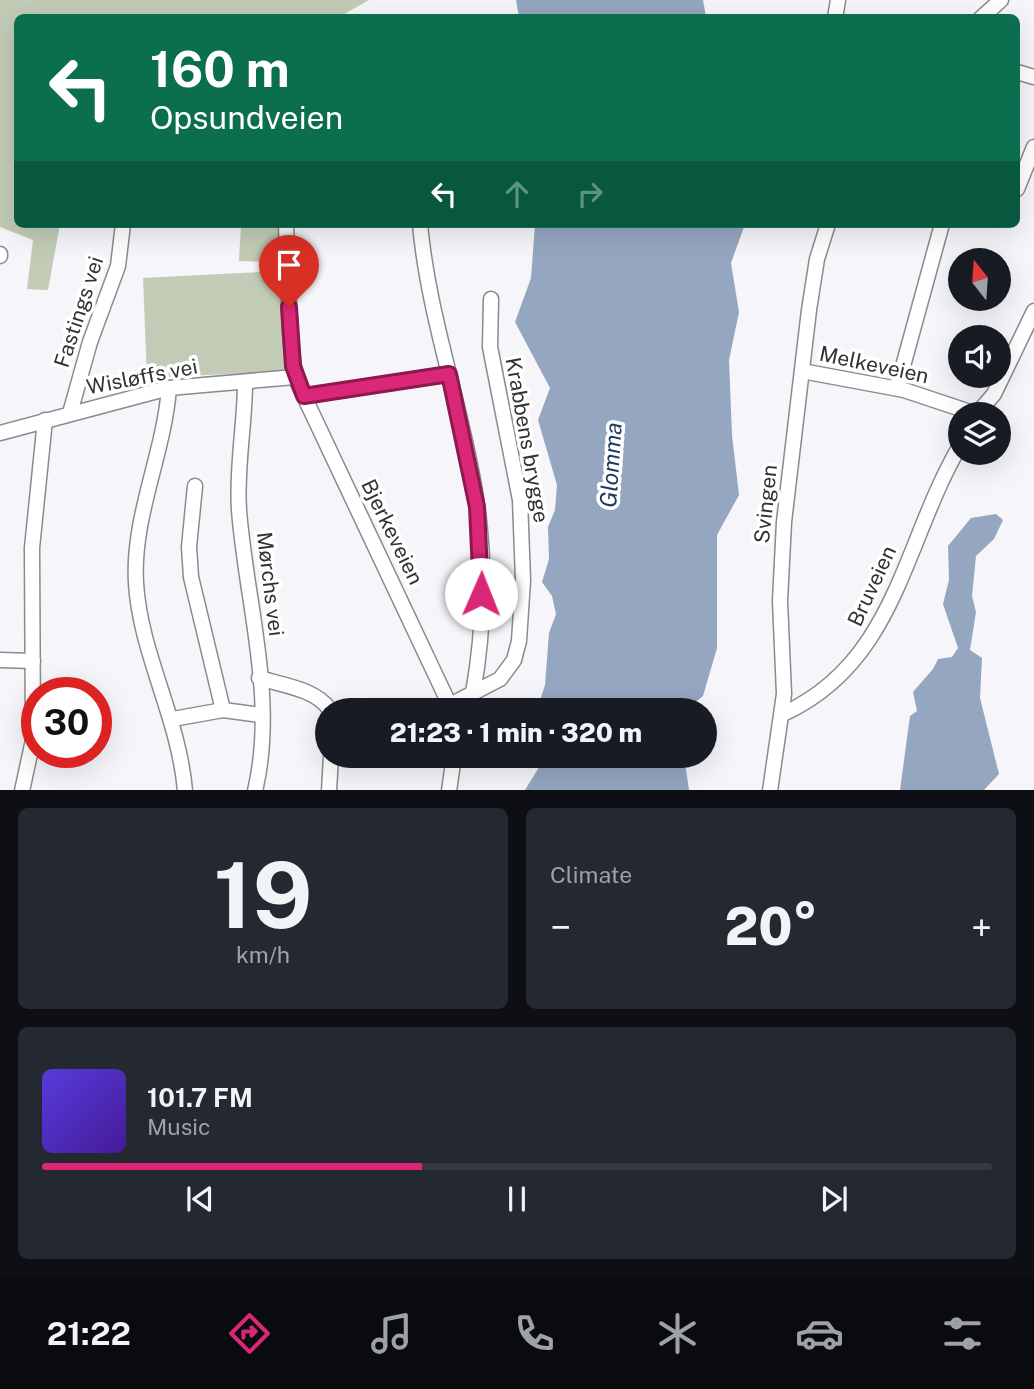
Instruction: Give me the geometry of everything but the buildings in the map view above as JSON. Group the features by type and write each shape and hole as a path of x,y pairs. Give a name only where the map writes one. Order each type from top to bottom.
{"street":[{"path":"986,14 1002,0"},
{"path":"1020,182 1034,147"},
{"name":"Fastings vei","path":"70,413 90,342 118,266 123,228"},
{"name":"Bjerkeveien","path":"286,228 290,332 295,377 448,698"},
{"path":"420,228 424,264 474,484 481,542 481,614 473,694"},
{"name":"Svingen","path":"770,790 783,714 780,577 802,371 815,275 827,228"},
{"path":"897,388 941,228"},
{"name":"Krabbens brygge","path":"467,698 500,679 513,660 519,641 523,580 520,500 490,347 491,299"},
{"path":"987,402 994,394 1034,311"},
{"name":"Melkeveien","path":"802,371 897,388 948,405"},
{"path":"304,396 449,374"},
{"name":"Wisløffs vei","path":"0,433 169,388 295,377"},
{"name":"Mørchs vei","path":"245,382 239,508 259,678 261,753 255,790"},
{"path":"169,388 165,425 142,519 135,569 142,620 173,719 185,790"},
{"path":"22,790 33,740 34,510 45,420"},
{"name":"Bruveien","path":"783,714 831,687 866,647 886,610 952,465"},
{"path":"195,486 190,547 191,576 223,710"},
{"path":"0,660 33,661"},
{"path":"259,678 304,691 316,698"},
{"path":"173,719 223,710 261,715"},
{"path":"329,790 330,768"},
{"path":"449,790 452,768"}],"green space":[{"path":"0,0 369,0 344,14 14,14 14,228 59,228 48,290 27,289 33,240 0,227"},
{"path":"241,228 278,228 278,262 239,261"},
{"path":"281,271 286,371 147,378 143,278"}],"water":[{"path":"516,0 703,0 705,14 518,14"},
{"name":"Glomma","path":"535,228 744,228 731,263 739,312 729,360 732,435 739,495 717,535 717,648 701,698 541,698 545,685 549,633 556,614 552,596 542,582 549,559 548,527 555,510 557,485 538,420 550,388 515,322 531,278"},
{"path":"996,514 1003,520 994,539 976,556 972,596 976,612 970,650 982,658 980,698 999,774 984,790 900,790 910,716 917,711 913,692 938,659 952,657 958,648 943,604 949,580 948,546 971,518"},
{"path":"686,768 689,790 525,790 538,769"}],"route":[{"path":"289,307 293,366 304,396 449,374 474,484 482,553 481,594"}]}
